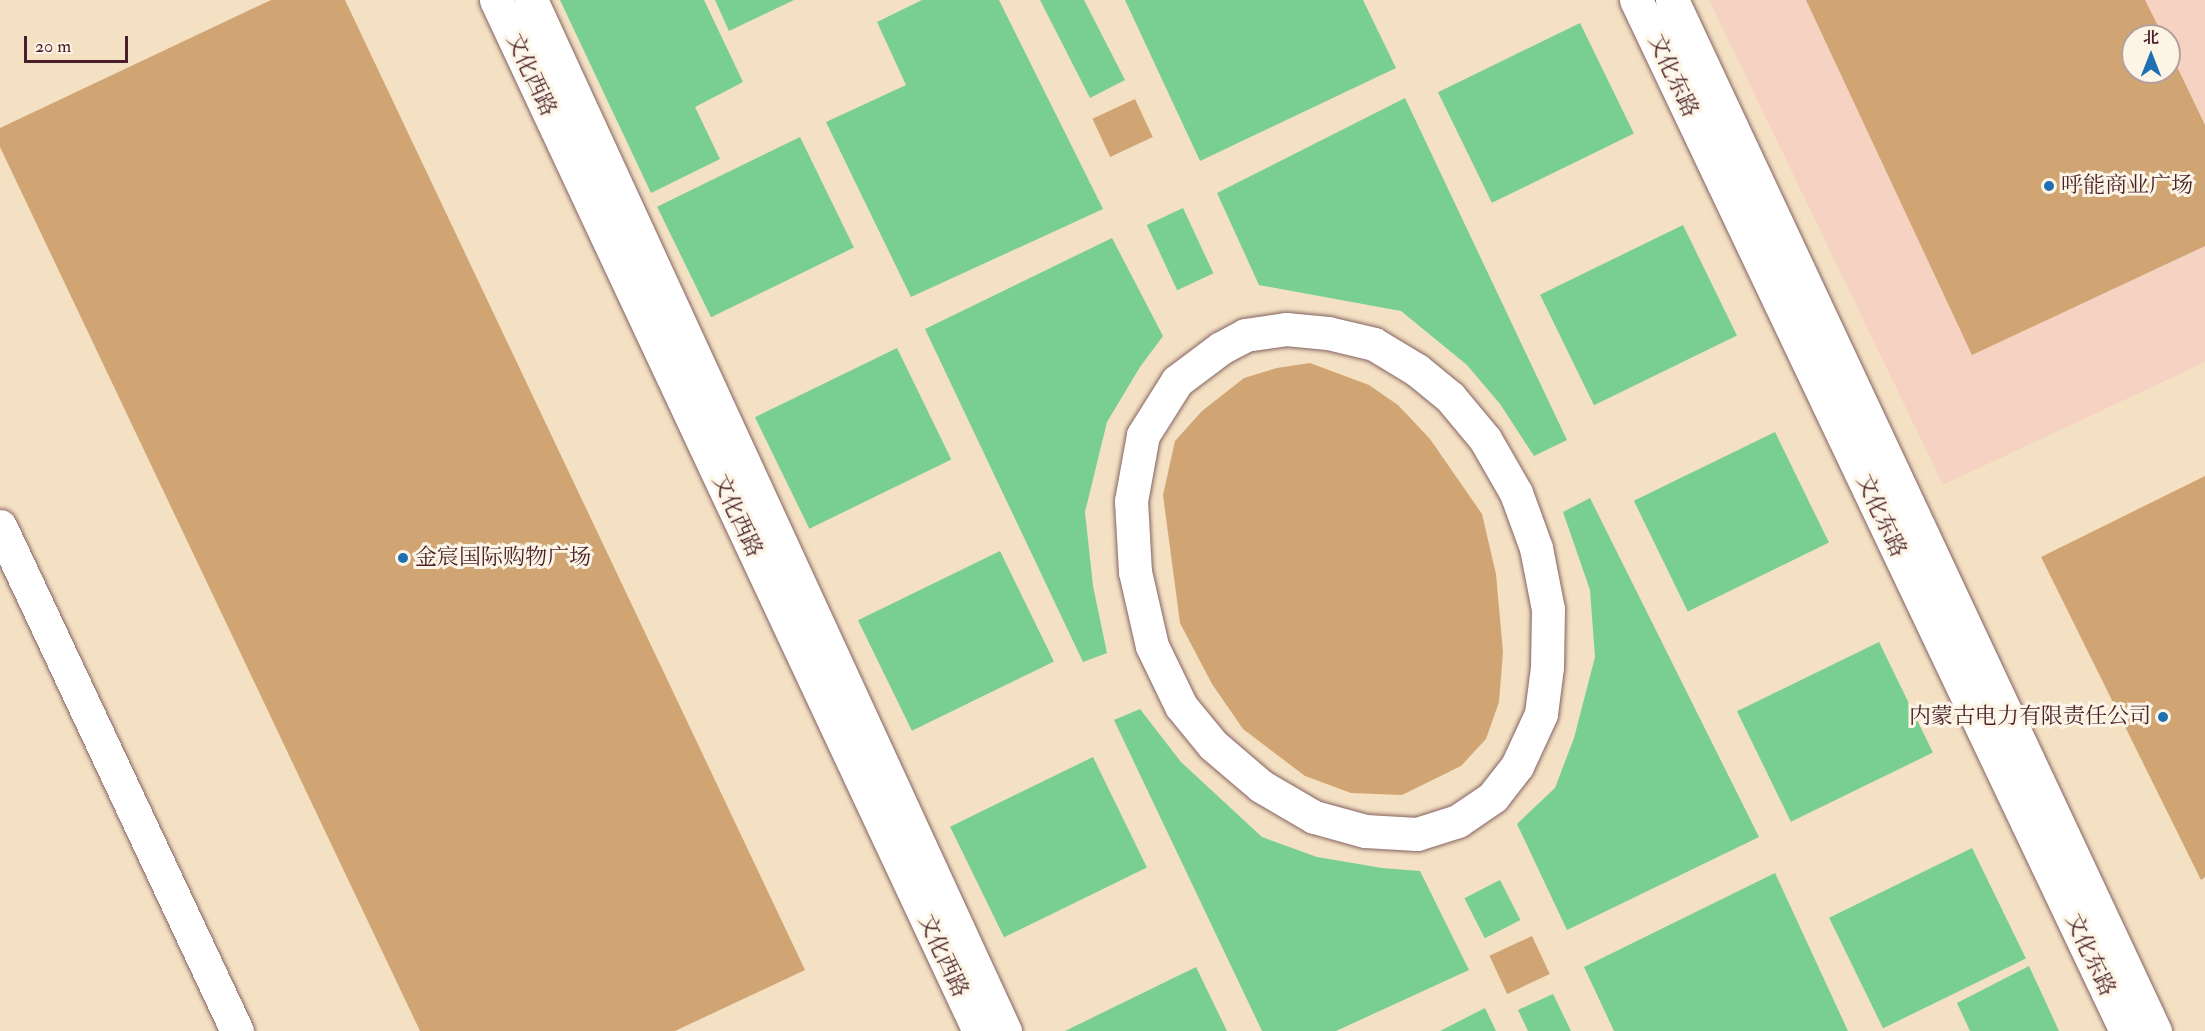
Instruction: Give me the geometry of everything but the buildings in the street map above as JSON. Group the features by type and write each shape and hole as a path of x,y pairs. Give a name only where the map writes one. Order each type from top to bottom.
{"street":[{"name":"文化西路","path":"496,0 979,1031"},
{"name":"文化西路","path":"531,0 1005,1031"},
{"name":"文化东路","path":"1636,0 2126,1031"},
{"name":"文化东路","path":"1672,0 2155,1031"},
{"path":"1286,329 1328,333 1374,344 1417,370 1450,398 1485,439 1516,493 1536,548 1548,609 1547,668 1541,714 1517,766 1493,797 1458,821 1416,834 1365,831 1314,817 1261,786 1213,745 1181,706 1152,646 1136,572 1131,501 1143,435 1177,381 1221,348 1245,335 1286,329"},
{"path":"0,526 237,1031"}],"shaded area":[{"path":"1709,0 2205,0 2205,362 1943,485"}],"green space":[{"path":"560,0 704,0 743,82 695,107 720,159 651,193"},
{"path":"715,0 794,0 729,31"},
{"path":"922,0 999,0 1103,209 911,297 826,122 906,85 877,22"},
{"path":"1040,0 1084,0 1125,80 1090,98"},
{"path":"1125,0 1363,0 1396,68 1200,161"},
{"path":"1580,23 1634,134 1492,203 1438,92"},
{"path":"1405,98 1567,440 1534,456 1500,404 1467,365 1401,311 1259,285 1217,193"},
{"path":"800,137 854,248 711,317 657,207"},
{"path":"1183,208 1213,273 1177,290 1147,225"},
{"path":"1683,225 1737,336 1594,405 1540,295"},
{"path":"1112,238 1163,336 1140,367 1107,422 1085,512 1093,586 1107,653 1083,662 925,329"},
{"path":"897,348 951,459 809,529 755,417"},
{"path":"1775,432 1829,543 1688,611 1634,501"},
{"path":"1590,498 1759,837 1567,930 1517,824 1555,788 1574,738 1595,657 1590,590 1563,512"},
{"path":"1000,551 1054,662 912,731 858,620"},
{"path":"1879,642 1933,753 1791,822 1737,711"},
{"path":"1140,709 1181,762 1262,837 1317,857 1382,868 1420,871 1469,970 1336,1031 1262,1031 1114,720"},
{"path":"1093,757 1147,868 1004,937 950,827"},
{"path":"1972,848 2026,959 1883,1028 1829,918"},
{"path":"1775,873 1848,1031 1614,1031 1584,967"},
{"path":"1500,880 1520,920 1485,938 1464,898"},
{"path":"2029,966 2059,1031 1970,1031 1957,1003"},
{"path":"1196,967 1227,1031 1065,1031"},
{"path":"1553,994 1571,1031 1528,1031 1518,1010"},
{"path":"1485,1008 1496,1031 1440,1031"}],"place":[{"name":"呼能商业广场","path":"2049,186"},
{"name":"金宸国际购物广场","path":"403,558"},
{"name":"内蒙古电力有限责任公司","path":"2163,717"}]}
